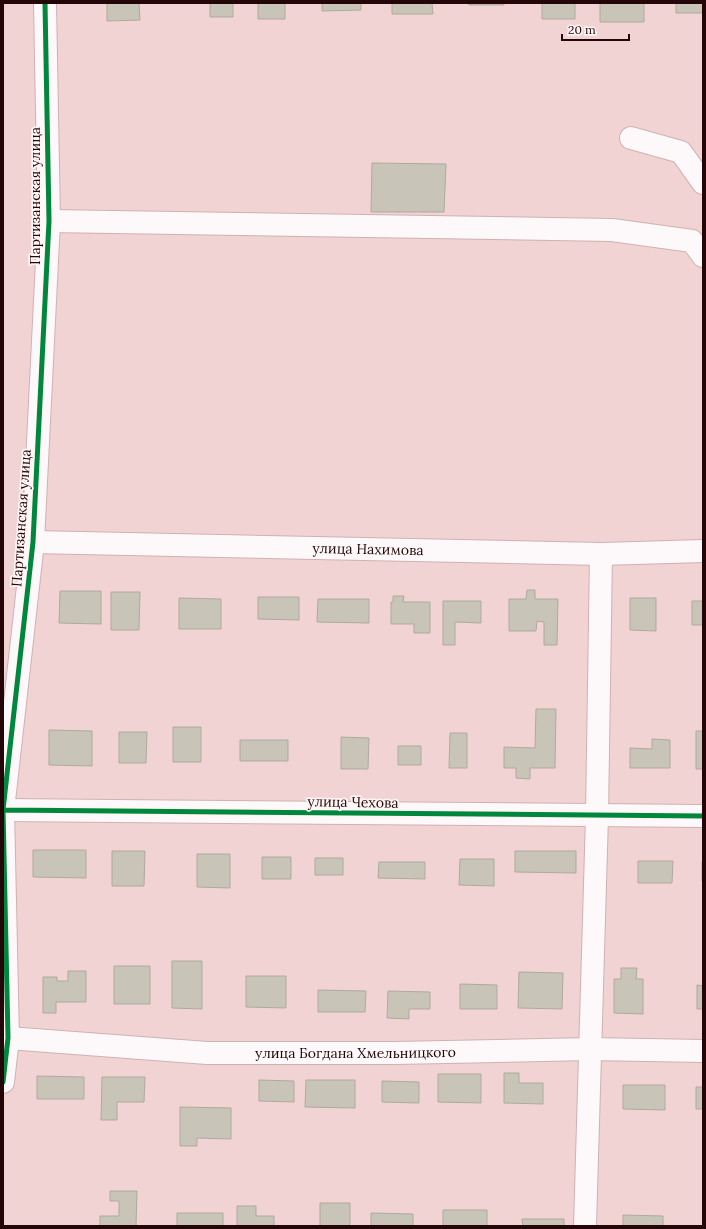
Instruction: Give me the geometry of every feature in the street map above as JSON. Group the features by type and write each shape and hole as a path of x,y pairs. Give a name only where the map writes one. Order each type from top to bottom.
{"street":[{"name":"Партизанская улица","path":"3,1082 8,1038 3,810 8,717 33,542 49,221 45,3"},
{"path":"631,138 681,152 703,183"},
{"path":"49,221 612,230 692,241 703,256"},
{"path":"703,538 703,551"},
{"name":"улица Нахимова","path":"33,542 601,554 703,551"},
{"path":"585,1226 597,816 601,554"},
{"name":"улица Чехова","path":"3,810 703,816"},
{"name":"улица Богдана Хмельницкого","path":"8,1038 207,1053 387,1053 590,1049 703,1051"}],"building":[{"path":"107,3 139,3 140,20 107,21"},
{"path":"210,3 233,3 233,17 210,17"},
{"path":"258,3 285,3 285,19 258,19"},
{"path":"322,3 361,3 361,10 322,11"},
{"path":"392,3 432,3 433,14 392,14"},
{"path":"469,3 504,3 504,5 469,5"},
{"path":"542,3 575,3 575,19 542,19"},
{"path":"600,3 644,3 644,22 600,22"},
{"path":"676,3 703,3 703,13 676,13"},
{"path":"372,163 446,164 444,212 371,212"},
{"path":"527,590 535,590 535,599 558,599 557,645 544,645 544,622 537,621 536,631 509,631 509,599 526,599"},
{"path":"60,591 101,591 101,624 59,623"},
{"path":"111,592 140,592 139,630 111,630"},
{"path":"393,596 404,596 403,602 430,602 430,633 414,633 414,624 391,624 391,602 393,602"},
{"path":"258,597 299,597 299,620 258,619"},
{"path":"179,598 221,599 221,629 179,629"},
{"path":"630,598 656,598 656,631 630,630"},
{"path":"318,599 369,599 369,623 317,622"},
{"path":"443,601 481,601 481,623 455,622 455,645 443,645"},
{"path":"692,601 703,601 703,625 692,625"},
{"path":"536,709 556,709 555,768 530,768 530,779 516,778 516,768 504,768 504,747 535,748"},
{"path":"173,727 201,727 201,762 173,762"},
{"path":"49,730 92,731 92,766 49,765"},
{"path":"696,731 703,731 703,769 696,769"},
{"path":"119,732 147,732 146,763 119,763"},
{"path":"450,733 467,733 467,768 449,768"},
{"path":"341,737 369,738 368,769 341,769"},
{"path":"652,739 670,740 670,768 630,768 630,748 652,749"},
{"path":"240,740 288,740 288,761 240,761"},
{"path":"398,746 421,746 421,765 398,765"},
{"path":"33,850 86,850 86,878 33,877"},
{"path":"112,851 145,851 144,886 112,886"},
{"path":"515,851 576,851 576,873 515,872"},
{"path":"197,854 230,854 230,888 197,887"},
{"path":"262,857 291,857 291,879 262,879"},
{"path":"315,858 343,858 343,875 315,875"},
{"path":"460,859 494,859 494,886 459,885"},
{"path":"638,861 673,861 672,883 638,883"},
{"path":"379,862 425,862 425,879 378,878"},
{"path":"703,862 703,881 702,881"},
{"path":"172,961 202,961 202,1009 172,1008"},
{"path":"114,966 150,966 150,1004 114,1004"},
{"path":"621,968 637,968 636,979 643,979 643,1014 614,1013 614,979 621,979"},
{"path":"68,971 86,971 86,1002 56,1002 56,1013 43,1013 43,977 57,977 57,981 68,981"},
{"path":"519,972 563,973 562,1009 518,1008"},
{"path":"246,976 286,976 286,1008 246,1007"},
{"path":"460,984 497,985 497,1009 460,1009"},
{"path":"697,985 703,986 703,1009 697,1009"},
{"path":"318,990 366,991 365,1012 318,1012"},
{"path":"388,991 430,992 430,1009 409,1009 409,1019 387,1018"},
{"path":"504,1073 519,1073 519,1083 543,1083 543,1104 504,1103"},
{"path":"438,1074 481,1074 481,1103 438,1102"},
{"path":"37,1076 84,1077 84,1099 37,1099"},
{"path":"102,1077 145,1077 144,1102 117,1102 117,1120 101,1120"},
{"path":"259,1080 294,1081 294,1102 259,1101"},
{"path":"306,1080 355,1080 355,1108 305,1107"},
{"path":"382,1081 419,1082 419,1103 382,1102"},
{"path":"623,1085 665,1085 665,1110 623,1109"},
{"path":"696,1087 703,1087 703,1109 696,1109"},
{"path":"180,1107 231,1108 231,1139 197,1138 197,1146 180,1146"},
{"path":"110,1191 137,1191 136,1226 100,1226 100,1216 119,1216 119,1201 110,1201"},
{"path":"320,1203 350,1203 350,1226 320,1226"},
{"path":"237,1206 256,1206 256,1216 274,1216 274,1226 237,1226"},
{"path":"443,1210 487,1210 487,1226 443,1226"},
{"path":"177,1213 223,1213 223,1226 177,1226"},
{"path":"371,1213 413,1214 413,1226 371,1226"},
{"path":"623,1215 663,1216 663,1226 623,1226"},
{"path":"522,1219 564,1219 564,1226 523,1226"}],"cycle path":[{"path":"3,1082 8,1038 3,810 33,542 49,221 45,3"},
{"path":"3,810 703,816"}]}
